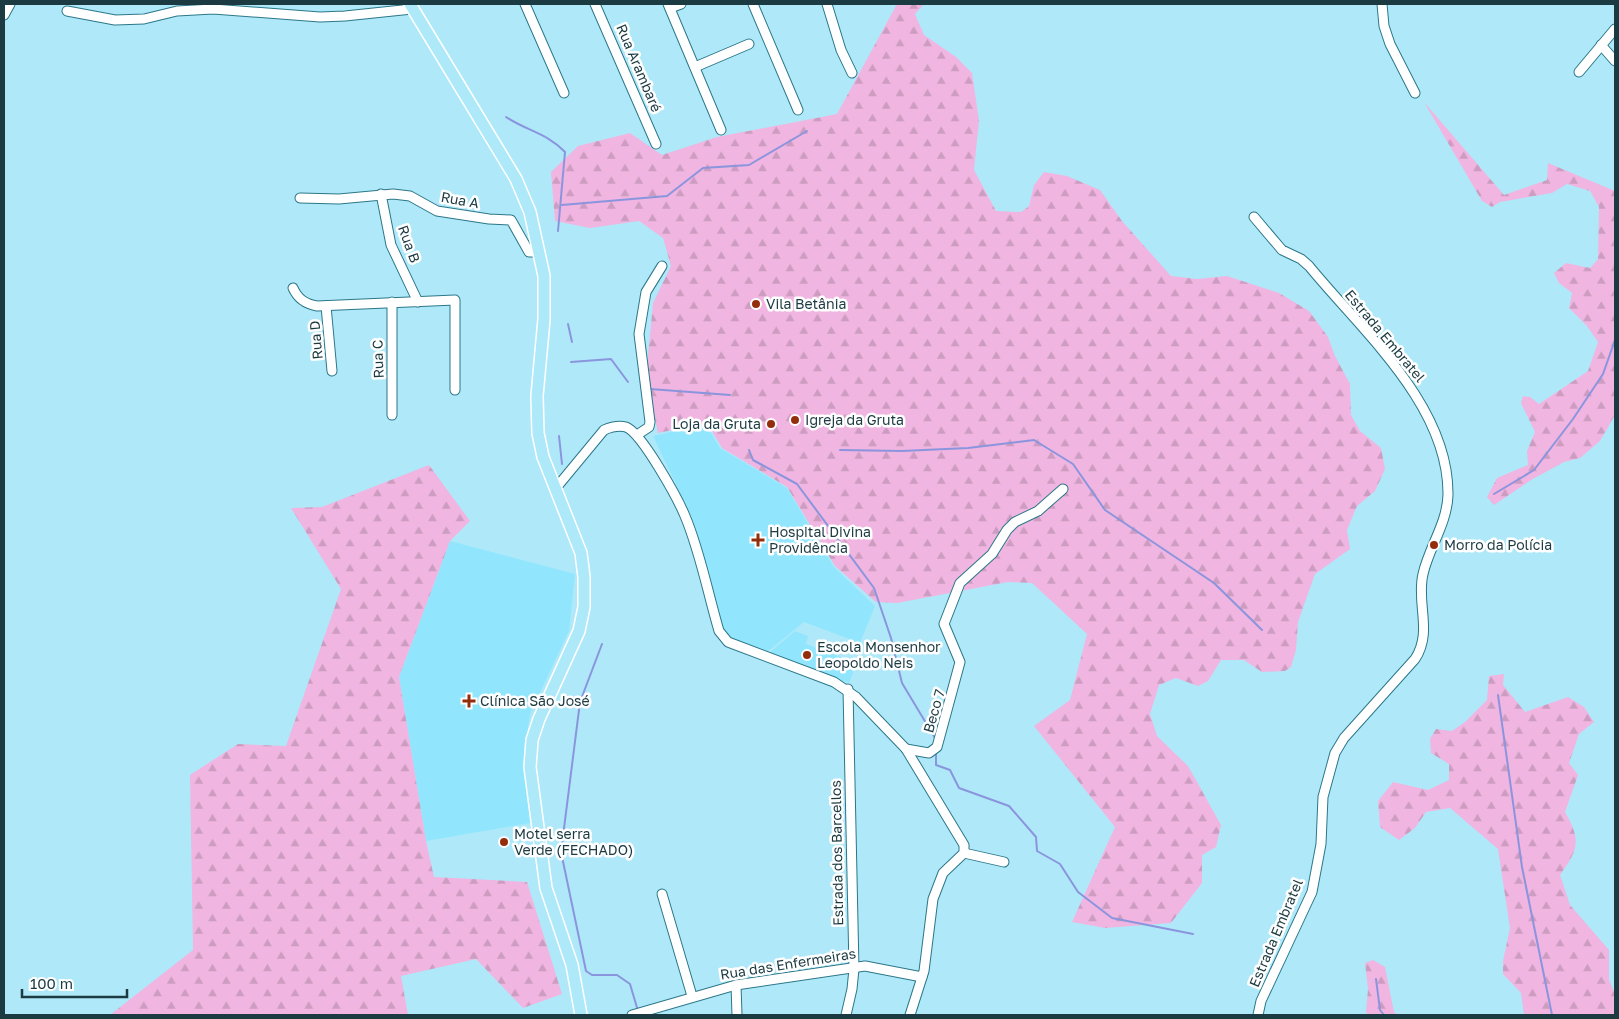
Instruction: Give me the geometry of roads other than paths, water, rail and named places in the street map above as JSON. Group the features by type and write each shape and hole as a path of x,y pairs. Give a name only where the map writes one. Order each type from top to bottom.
{"main road":[{"path":"411,6 516,179 530,212 539,252 545,289 537,396 538,433 543,457 581,553 584,577 584,607 579,631 532,740 530,767 546,888 572,965 581,1015"}],"street":[{"path":"4,15 10,4"},
{"path":"526,4 564,93"},
{"name":"Rua Arambaré","path":"596,4 656,144"},
{"path":"681,4 669,6 721,130"},
{"path":"753,4 798,110"},
{"path":"827,4 841,50 852,73"},
{"path":"1382,4 1384,26 1390,44 1415,93"},
{"path":"67,11 116,20 144,19 177,11 213,9 320,17 345,16 411,6"},
{"path":"1579,72 1615,29"},
{"path":"695,67 749,44"},
{"path":"1601,45 1615,61"},
{"name":"Rua A","path":"300,198 338,199 381,194 410,196 437,211 489,219 506,218 510,220 529,252 539,252"},
{"name":"Rua B","path":"381,194 391,246 418,302"},
{"name":"Estrada Embratel","path":"1254,217 1282,250 1301,259 1413,390 1441,447 1448,495 1437,540 1427,560 1422,577 1425,629 1423,645 1415,659 1344,738 1335,753 1323,797 1321,844 1312,892 1262,1001 1258,1015"},
{"path":"637,435 649,427 650,422 639,334 646,292 662,266"},
{"path":"293,288 297,297 308,304 326,306 455,300 455,390"},
{"name":"Rua C","path":"392,302 392,416"},
{"name":"Rua D","path":"326,306 332,371"},
{"path":"556,488 604,430 613,426 626,427 637,435 663,475 685,516 719,631 728,642 848,689 906,749 964,845 964,853 943,873 933,899 922,976 910,1015"},
{"name":"Beco 7","path":"906,749 930,753 938,748 960,662 944,624 954,594 960,583 992,554 1007,530 1015,522 1038,511 1063,489"},
{"name":"Estrada dos Barcellos","path":"846,1015 852,989 854,968 848,689"},
{"path":"964,853 1004,862"},
{"path":"662,894 692,996"},
{"name":"Rua das Enfermeiras","path":"632,1015 692,996 736,985 865,966 922,976"},
{"path":"736,985 737,1015"}],"waterway":[{"path":"506,117 551,140 565,152 558,231"},
{"path":"562,205 667,196 703,168 749,165 807,131"},
{"path":"568,324 572,342"},
{"path":"1494,494 1534,470 1573,419 1603,374 1615,340"},
{"path":"571,362 611,359 628,382"},
{"path":"650,389 730,395"},
{"path":"559,436 562,464"},
{"path":"840,450 902,451 968,448 1034,440 1073,464 1105,510 1214,583 1262,630"},
{"path":"749,450 753,460 797,484 874,588 891,638 902,683 935,738"},
{"path":"602,644 580,702 561,852 586,971 592,975 617,975 630,984 638,1011"},
{"path":"1498,695 1522,867 1552,1015"},
{"path":"936,753 936,765 950,770 959,788 1009,806 1036,837 1037,851 1060,864 1078,892 1112,918 1193,934"},
{"path":"1376,979 1380,1010 1384,1015"}],"place":[{"name":"Vila Betânia","path":"756,304"},
{"name":"Igreja da Gruta","path":"795,420"},
{"name":"Loja da Gruta","path":"771,424"},
{"name":"Hospital Divina Providência","path":"758,540"},
{"name":"Morro da Polícia","path":"1434,545"},
{"name":"Escola Monsenhor Leopoldo Neis","path":"807,655"},
{"name":"Clínica São José","path":"469,701"},
{"name":"Motel serra Verde (FECHADO)","path":"504,842"}]}
